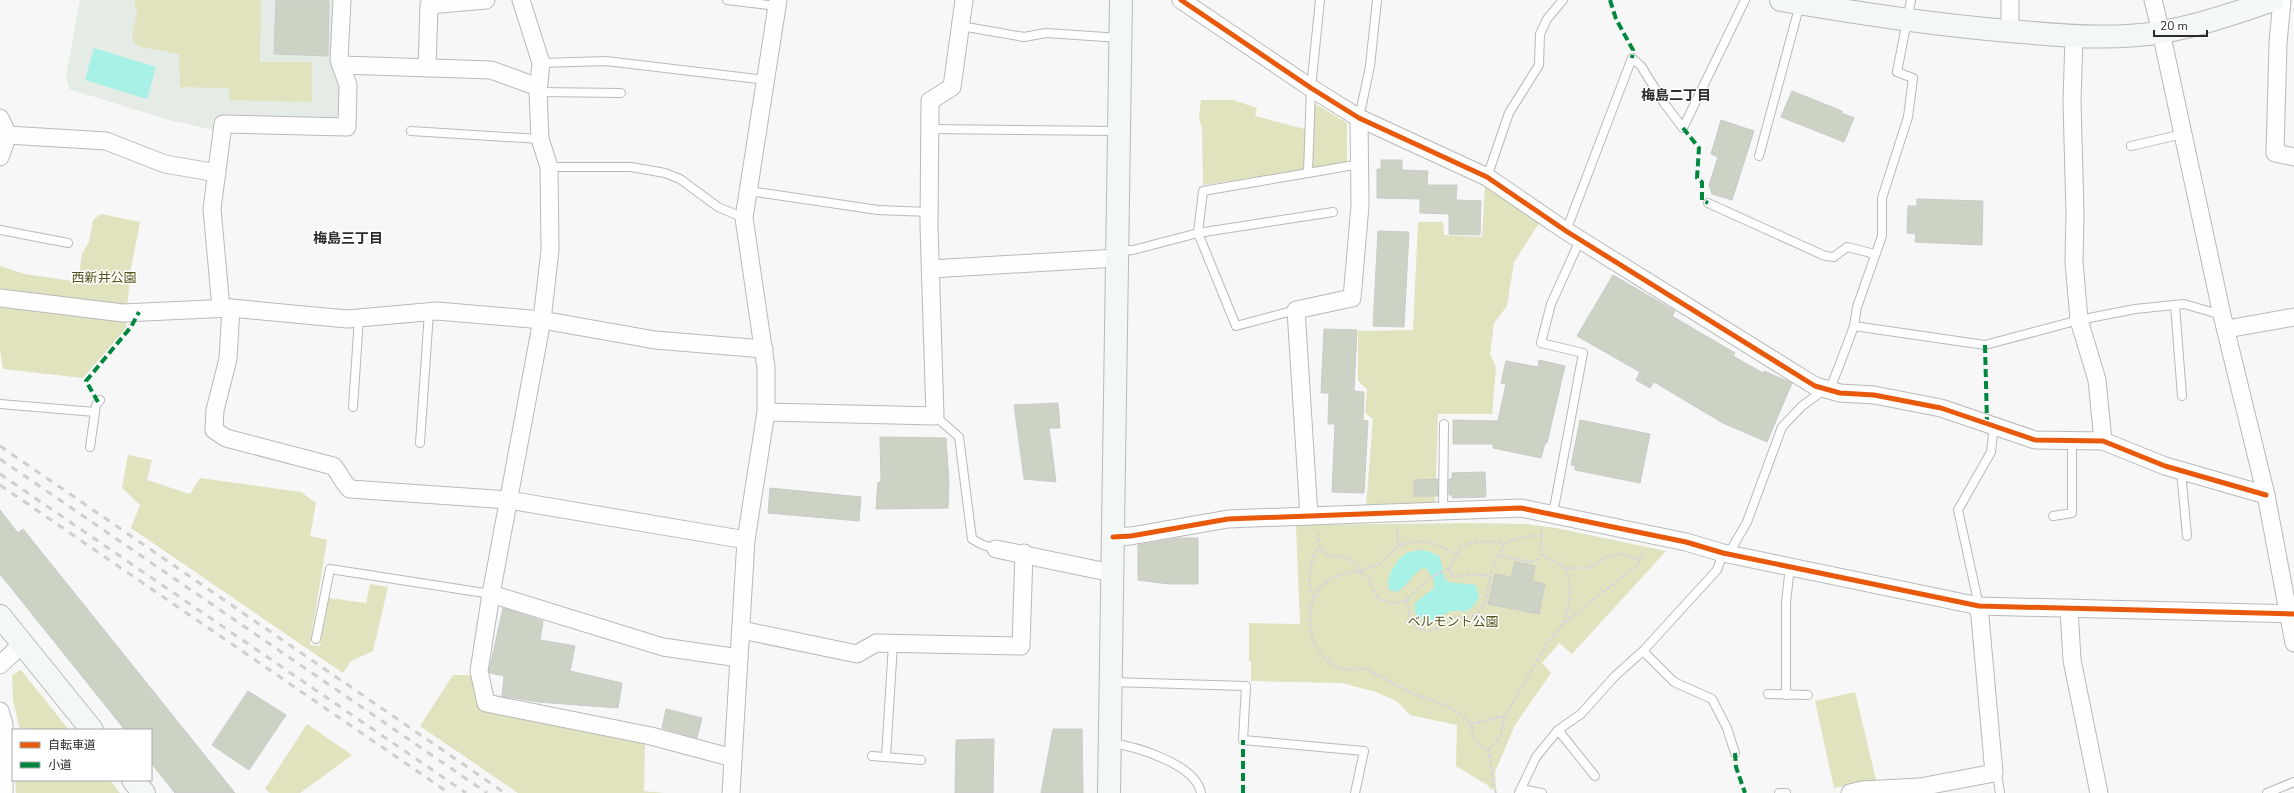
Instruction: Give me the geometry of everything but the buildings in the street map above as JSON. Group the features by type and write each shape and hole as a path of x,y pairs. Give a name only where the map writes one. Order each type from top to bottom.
{"street":[{"path":"342,0 339,60 348,85 348,127 223,124 212,209 226,308 228,359 215,417 214,430 226,438 333,466 340,473 344,484 350,489 509,500 746,540"},
{"path":"427,68 429,5 486,0"},
{"path":"521,0 541,63 538,90 540,139 549,167 550,250 542,320 491,594 479,671 486,703 651,736 733,758"},
{"path":"766,412 935,416 929,212 930,101 952,87 964,0"},
{"path":"1109,793 1121,0"},
{"path":"1181,0 1311,88 1360,118 1487,177 1573,236 1815,386 1825,389 1874,395 1941,408 2035,440 2103,441 2181,471 2266,495"},
{"path":"2010,0 2010,32"},
{"path":"2153,0 2224,322 2266,495 2292,614 2294,643"},
{"path":"1797,2 1908,22 2074,37 2110,37 2161,32 2229,16 2273,0"},
{"path":"2282,0 2278,43 2276,153 2294,157"},
{"path":"731,793 742,630 746,540 766,412 766,368 764,349 744,218 778,3"},
{"path":"2074,37 2072,102 2075,213 2074,262 2079,320 2097,380 2103,441"},
{"path":"342,66 491,70 538,90"},
{"path":"0,118 8,135 0,156"},
{"path":"1314,522 1296,310 1352,298 1360,206 1360,118"},
{"path":"8,135 106,141 165,164 217,173"},
{"path":"931,269 1117,254"},
{"path":"0,298 123,313 226,308 348,319 429,312 542,320 655,340 764,349"},
{"path":"2224,322 2294,317"},
{"path":"1113,537 1131,536 1228,519 1314,522 1443,511 1521,508 1548,519 1686,542 1723,553 1979,606 2292,614"},
{"path":"996,549 1024,553 1112,573"},
{"path":"742,630 857,654 876,643 1021,646 1024,553"},
{"path":"491,594 663,647 739,658"},
{"path":"1850,793 1862,790 1920,787 1994,773 1979,606"},
{"path":"2069,608 2072,660 2100,793"},
{"path":"0,616 91,729"},
{"path":"0,665 22,644"},
{"path":"0,711 4,724 4,793"},
{"path":"134,781 144,793"}],"lane":[{"path":"727,0 778,3"},
{"path":"1308,173 1311,88 1320,0"},
{"path":"1360,118 1370,66 1377,0"},
{"path":"1487,177 1509,113 1539,66 1540,34 1547,19 1563,0"},
{"path":"1548,519 1583,353 1541,343 1551,304 1632,58 1641,66 1664,103 1683,128 1745,0"},
{"path":"1542,793 1520,791 1536,757 1558,730 1580,714 1615,676 1643,651 1717,570 1723,553 1732,548 1747,522 1782,427 1802,406 1832,384 1854,326 1857,307 1882,236 1882,198 1908,117 1913,78 1897,72 1908,22 1911,0"},
{"path":"1759,156 1797,2"},
{"path":"960,26 1024,37 1046,33 1120,38"},
{"path":"541,63 606,61 766,80"},
{"path":"538,90 621,93"},
{"path":"930,129 1119,131"},
{"path":"411,131 540,139"},
{"path":"2131,146 2183,134"},
{"path":"1296,310 1236,326 1198,233 1203,191 1360,164"},
{"path":"549,167 631,167 665,173 680,180 718,207 744,218"},
{"path":"749,191 878,210 929,212"},
{"path":"1708,203 1825,256 1834,257 1847,247 1875,254"},
{"path":"1117,254 1198,233 1333,212"},
{"path":"0,230 68,244"},
{"path":"1854,326 1985,345 2079,320 2135,309 2184,304 2224,322"},
{"path":"2175,305 2182,396"},
{"path":"420,443 429,312"},
{"path":"353,407 359,318"},
{"path":"90,447 95,412 100,400"},
{"path":"0,404 95,412"},
{"path":"935,416 959,437 972,539 983,545 996,549"},
{"path":"1443,511 1444,424"},
{"path":"1979,606 1958,510 1991,452 1994,425"},
{"path":"2053,516 2072,513 2072,440"},
{"path":"2181,471 2187,536"},
{"path":"1786,695 1786,603 1790,566"},
{"path":"316,640 330,569 491,594"},
{"path":"886,757 893,644"},
{"path":"1643,651 1674,682 1712,698 1727,728 1735,753"},
{"path":"1111,682 1246,686 1244,740 1364,751 1355,793"},
{"path":"1768,694 1808,695"},
{"path":"1558,730 1595,776"},
{"path":"1110,743 1142,750 1173,763 1189,775 1200,788 1202,793"},
{"path":"872,756 921,760"},
{"path":"1994,773 1998,780 2000,793"},
{"path":"2267,793 2294,782"},
{"path":"1779,793 1786,793"}],"path":[{"path":"1501,556 1530,562 1538,560 1541,554 1541,535 1548,519"},
{"path":"1314,522 1319,547 1327,554 1354,562 1358,571 1368,578 1375,594 1381,600 1392,603 1407,599 1428,580 1448,568 1460,549 1477,542 1504,543 1520,538 1541,535"},
{"path":"1396,524 1398,546"},
{"path":"1456,555 1427,541 1417,540 1398,546 1380,564 1344,574 1330,580 1322,587 1314,600 1310,618 1311,636 1319,653 1326,660 1342,669 1351,671 1358,668 1366,669 1412,693 1447,706 1459,713 1471,724 1473,736 1479,745 1488,750"},
{"path":"1407,599 1410,618 1413,623 1424,629 1437,628 1448,618 1470,618 1485,601 1493,568 1501,556 1504,543"},
{"path":"1314,600 1309,586 1308,576 1312,561 1319,547"},
{"path":"1488,750 1500,736 1505,716 1534,664 1563,624 1641,560 1645,549"},
{"path":"1541,554 1565,568 1589,568 1604,558 1620,554 1641,560"},
{"path":"1448,568 1453,577 1471,574 1491,576"},
{"path":"1563,624 1570,595 1570,586 1565,568"},
{"path":"1471,724 1505,716"},
{"path":"1488,750 1492,771 1491,783 1496,793"}],"shaded area":[{"path":"80,0 335,0 340,86 337,118 216,120 214,130 169,120 69,89 66,76"}],"green space":[{"path":"134,0 261,0 260,62 312,62 312,102 229,100 229,88 180,87 179,54 141,47 135,43 132,37 137,13"},
{"path":"1201,100 1233,100 1257,108 1255,116 1312,131 1314,103 1347,123 1347,164 1203,185 1202,129 1199,118"},
{"path":"1485,186 1540,222 1514,262 1507,306 1494,323 1490,354 1496,367 1492,414 1438,414 1435,506 1366,507 1373,419 1365,413 1367,389 1358,381 1358,331 1413,330 1418,222 1443,222 1444,235 1482,237"},
{"name":"西新井公園","path":"101,214 140,222 131,268 127,307 8,293 0,288 0,266 25,274 78,282 82,254 89,242 93,220"},
{"name":"西新井公園","path":"3,305 126,321 126,328 83,378 3,369 0,350 0,307"},
{"path":"128,455 152,460 147,480 190,494 200,478 301,492 316,503 310,536 327,540 310,645 320,646 329,598 366,603 370,584 388,587 373,651 351,661 343,673 131,528 140,505 122,488"},
{"name":"ベルモント公園","path":"1464,523 1525,524 1556,528 1666,551 1572,654 1559,643 1542,663 1551,673 1515,725 1495,772 1496,789 1490,789 1489,786 1456,766 1457,725 1410,715 1398,702 1376,692 1342,683 1251,681 1251,662 1249,661 1249,623 1300,624 1296,525"},
{"path":"21,670 68,729 20,729 13,700 12,675"},
{"path":"453,675 472,675 479,710 645,744 644,791 664,793 518,793 420,726"},
{"path":"1855,692 1876,780 1834,788 1815,701"},
{"path":"307,724 352,755 300,793 270,793 265,789"},
{"path":"15,781 111,781 120,793 16,793"}],"water":[{"path":"94,48 156,67 147,99 85,80"},
{"path":"1419,550 1429,551 1440,557 1444,577 1448,582 1476,585 1479,597 1470,609 1463,612 1450,611 1431,623 1425,622 1415,614 1415,603 1434,588 1434,580 1427,569 1422,568 1404,587 1397,592 1390,590 1390,574 1396,563 1400,558 1409,552"}],"railway":[{"path":"0,446 505,793"},
{"path":"0,459 487,793"},
{"path":"0,474 466,793"},
{"path":"0,485 449,793"}],"marked path":[{"path":"1610,0 1616,19 1633,50 1632,58"},
{"path":"1683,128 1699,148 1697,178 1702,182 1702,200 1708,203"},
{"path":"98,402 86,381 131,327 139,312"},
{"path":"1985,345 1987,423"},
{"path":"1243,740 1243,793"},
{"path":"1735,753 1736,767 1745,793"}],"cycle path":[{"path":"1181,0 1311,88 1359,118 1487,177 1566,231 1815,386 1840,393 1874,395 1941,408 2035,440 2103,441 2165,466 2266,495"},
{"path":"1113,537 1131,536 1228,519 1521,508 1686,542 1723,553 1979,606 2294,614"}],"district":[{"name":"梅島二丁目","path":"1676,95"},
{"name":"梅島三丁目","path":"348,238"}]}
